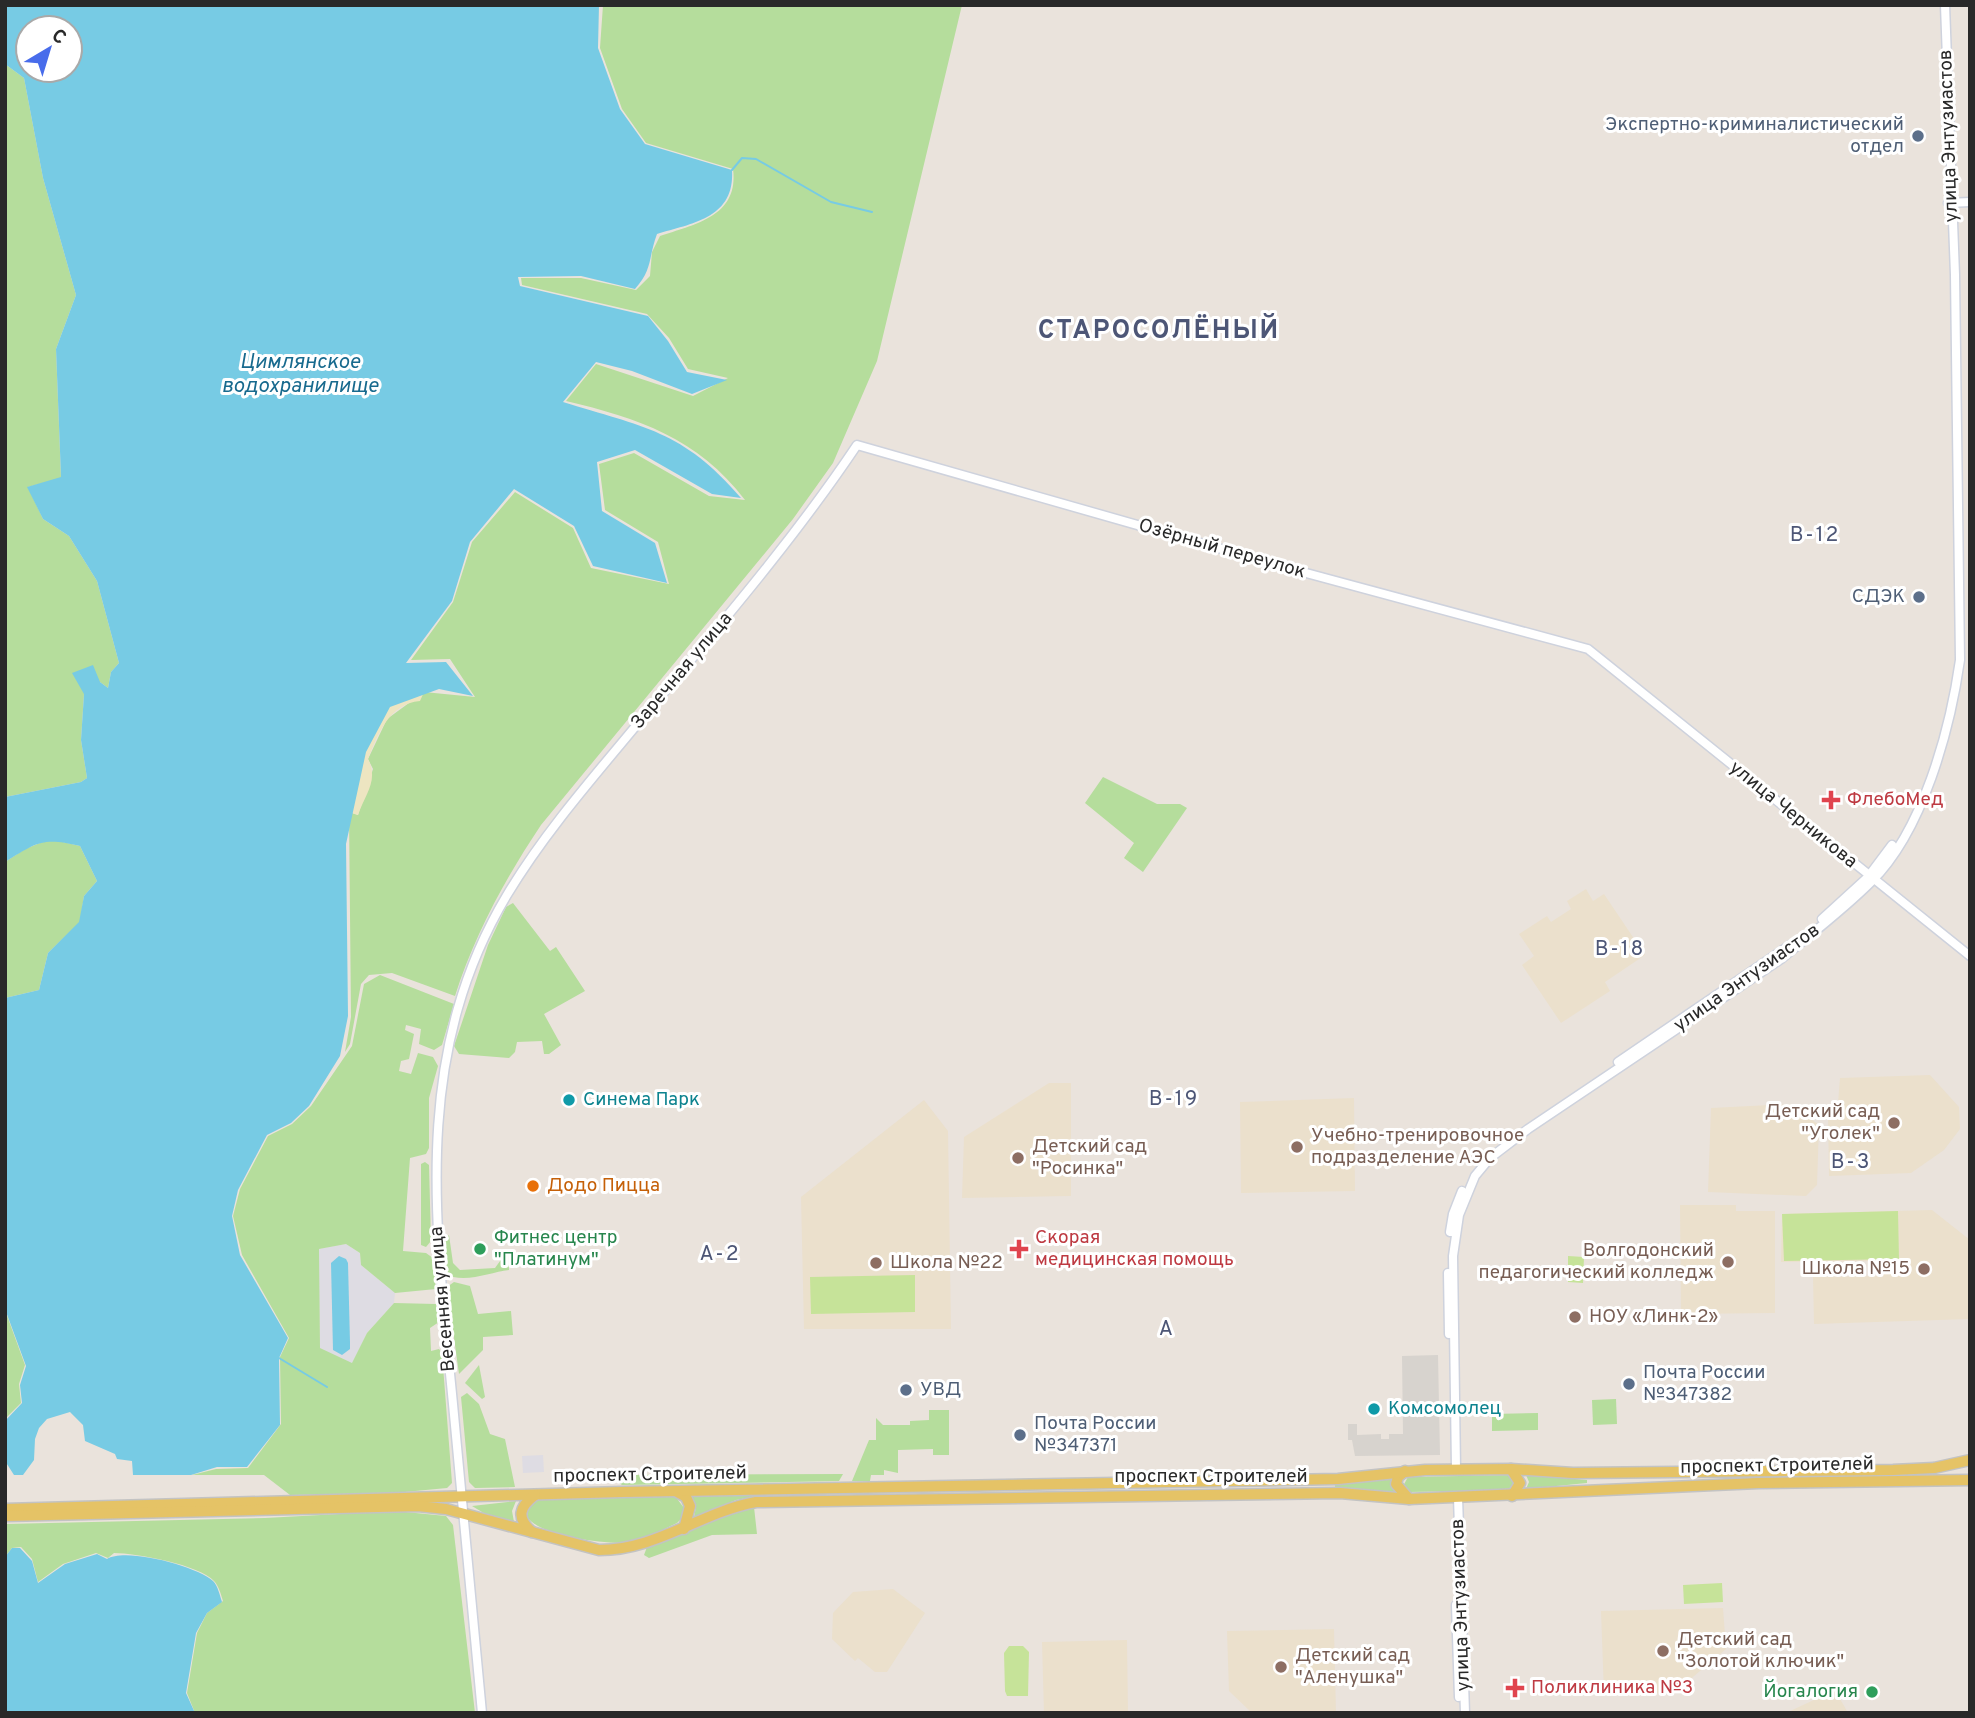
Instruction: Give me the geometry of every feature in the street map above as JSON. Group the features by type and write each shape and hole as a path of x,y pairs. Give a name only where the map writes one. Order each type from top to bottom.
{"main road":[{"name":"проспект Строителей","path":"5,1509 676,1491 1338,1479 1453,1469 1573,1473 1893,1470 1934,1468 1970,1460"},
{"path":"1511,1469 1520,1483 1511,1496"},
{"path":"1406,1471 1398,1477 1396,1484 1409,1499"},
{"name":"проспект Строителей","path":"5,1516 418,1506 446,1509 464,1516 599,1550 619,1550 684,1529 735,1506 756,1502 1326,1493 1409,1499 1758,1483 1970,1480"},
{"path":"676,1491 686,1497 690,1506 684,1529"},
{"path":"533,1533 524,1525 520,1513 522,1506 535,1495"}],"street":[{"name":"улица Энтузиастов","path":"1453,1469 1453,1256 1459,1215 1475,1176 1490,1158 1528,1129 1781,960 1872,877 1900,842 1933,777 1950,722 1960,660 1955,275 1949,202 1945,5"},
{"path":"1949,202 1970,201"},
{"name":"Озёрный переулок","path":"857,445 1295,570 1588,649"},
{"name":"Заречная улица","path":"506,896 577,796 804,522 857,445"},
{"name":"улица Черникова","path":"1588,649 1970,953"},
{"name":"Весенняя улица","path":"482,1713 435,1231 436,1139 446,1058 467,981 482,941 506,896"},
{"name":"улица Энтузиастов","path":"1455,1497 1462,1713"}],"shaded area":[{"path":"1586,889 1593,901 1604,894 1645,955 1605,982 1610,991 1561,1023 1522,965 1534,956 1519,934 1547,916 1551,922 1571,909 1567,901"},
{"name":"Детский сад \"Уголек\"","path":"1930,1075 1959,1107 1960,1129 1944,1150 1911,1173 1829,1176 1828,1116 1838,1103 1840,1078"},
{"name":"Детский сад \"Росинка\"","path":"1049,1083 1071,1083 1071,1196 962,1198 964,1137"},
{"name":"Учебно-тренировочное подразделение АЭС","path":"1354,1098 1355,1191 1241,1193 1240,1102"},
{"name":"Школа №22","path":"924,1100 948,1131 951,1329 804,1329 801,1197"},
{"path":"1791,1104 1819,1125 1817,1185 1806,1196 1708,1192 1711,1108"},
{"name":"Волгодонский педагогический колледж","path":"1680,1205 1736,1205 1736,1211 1775,1211 1775,1313 1681,1314"},
{"name":"Школа №15","path":"1932,1210 1970,1240 1970,1319 1814,1324 1813,1277 1878,1276 1878,1261 1781,1262 1782,1214"},
{"path":"346,1244 360,1253 361,1265 395,1293 394,1303 367,1333 352,1364 320,1348 318,1249"},
{"path":"1438,1355 1440,1455 1355,1456 1352,1440 1348,1440 1348,1424 1357,1424 1357,1435 1381,1434 1381,1439 1389,1439 1389,1434 1403,1434 1402,1356"},
{"path":"543,1455 544,1472 523,1473 522,1456"},
{"path":"893,1589 925,1613 887,1672 875,1672 858,1658 855,1661 832,1639 833,1613 853,1592"},
{"name":"Детский сад \"Золотой ключик\"","path":"1723,1608 1726,1649 1674,1693 1604,1694 1601,1611"},
{"name":"Детский сад \"Аленушка\"","path":"1334,1629 1336,1713 1252,1713 1229,1691 1227,1631"},
{"path":"1127,1640 1128,1713 1044,1713 1042,1642"},
{"path":"1835,1690 1848,1713 1786,1713"}],"green space":[{"path":"603,5 962,5 877,361 833,463 793,519 541,825 492,908 455,996 392,973 369,975 361,984 350,1044 345,1052 351,1017 349,812 358,815 373,769 368,759 387,719 424,692 475,697 450,659 411,660 453,602 472,542 515,492 573,528 591,568 669,584 658,542 605,510 599,464 634,453 709,496 745,500 727,479 687,446 642,423 566,401 596,364 693,396 728,378 688,369 669,338 647,314 522,285 521,278 581,278 636,290 650,276 652,252 660,236 712,216 729,198 733,185 733,169 646,143 622,109 600,48"},
{"path":"5,64 14,71 14,84 25,84 43,178 76,295 56,349 61,478 28,487 43,519 69,536 97,581 119,663 111,672 108,688 100,682 84,694 81,740 87,778 81,782 5,797"},
{"path":"1103,777 1157,804 1180,804 1187,808 1143,872 1124,858 1134,843 1085,803"},
{"path":"50,839 80,846 97,881 84,896 80,922 48,953 39,990 5,998 5,862 25,849"},
{"path":"513,903 550,951 556,947 585,991 544,1014 561,1045 549,1054 544,1054 542,1041 517,1042 515,1052 509,1058 459,1054 454,1046 488,945 506,907"},
{"path":"380,975 454,1004 442,1045 434,1050 419,1044 421,1029 406,1025 405,1030 414,1034 409,1059 401,1061 399,1071 411,1074 418,1053 433,1057 438,1066 429,1098 429,1148 426,1154 410,1158 403,1251 426,1253 433,1258 436,1289 395,1293 361,1265 360,1253 346,1244 319,1249 320,1348 352,1363 367,1333 394,1303 436,1304 439,1322 430,1328 431,1351 439,1349 442,1353 452,1483 447,1488 394,1493 290,1495 264,1475 192,1475 216,1469 248,1468 281,1424 280,1357 289,1338 242,1255 233,1216 240,1189 268,1136 292,1124 311,1106 352,1046 364,984"},
{"path":"425,1162 429,1165 431,1241 426,1247 421,1245 421,1164"},
{"path":"1898,1211 1899,1259 1784,1261 1782,1214"},
{"path":"449,1235 453,1263 460,1270 495,1268 508,1250 509,1270 468,1278 444,1273 441,1243"},
{"path":"1568,1256 1584,1257 1583,1283 1568,1282"},
{"path":"915,1275 915,1312 811,1314 810,1277"},
{"path":"454,1282 470,1286 478,1314 511,1311 513,1335 483,1337 483,1350 459,1374 447,1287"},
{"path":"5,1310 25,1365 19,1384 21,1403 5,1419"},
{"path":"479,1365 485,1397 482,1399 465,1383"},
{"path":"467,1393 479,1404 490,1434 505,1439 515,1487 475,1488 469,1482 461,1397"},
{"path":"1616,1399 1617,1424 1593,1425 1592,1400"},
{"path":"929,1410 949,1410 949,1455 933,1455 933,1449 898,1450 898,1473 884,1470 884,1475 871,1475 870,1481 852,1481 869,1440 876,1440 876,1418 883,1425 910,1425 910,1421 929,1420"},
{"path":"1538,1413 1538,1430 1492,1431 1492,1414"},
{"path":"843,1474 839,1481 622,1485 615,1480 619,1475"},
{"path":"1510,1475 1517,1480 1512,1490 1409,1492 1403,1486 1408,1477"},
{"path":"1526,1475 1587,1480 1587,1483 1526,1489 1529,1482"},
{"path":"1394,1477 1395,1492 1335,1488 1335,1484"},
{"path":"752,1494 752,1497 736,1500 694,1517 696,1507 690,1495"},
{"path":"675,1496 684,1508 682,1518 654,1534 631,1542 591,1541 558,1534 533,1523 527,1516 529,1506 537,1500"},
{"path":"516,1501 512,1511 514,1522 487,1515 472,1506"},
{"path":"754,1507 757,1534 712,1535 649,1558 644,1555 647,1547 734,1510"},
{"path":"395,1511 446,1516 453,1525 475,1713 195,1713 187,1693 197,1633 207,1613 223,1601 219,1588 207,1575 182,1565 137,1555 114,1553 108,1558 96,1553 63,1564 38,1582 32,1559 21,1547 12,1548 5,1557 5,1524 265,1518"},
{"path":"1722,1583 1723,1602 1684,1604 1683,1585"},
{"path":"1009,1646 1023,1646 1029,1652 1028,1696 1007,1696 1005,1691 1004,1653"}],"sand":[{"path":"424,692 420,701 400,708 381,730 368,759 372,774 370,787 358,815 349,812 376,705"}],"water":[{"name":"Цимлянское водохранилище","path":"5,5 599,5 598,48 620,109 645,144 732,170 727,199 719,208 697,222 657,234 647,269 635,289 581,276 518,277 520,286 648,316 668,341 687,372 727,380 692,394 632,371 596,362 563,402 639,425 680,444 720,475 741,498 712,494 635,450 597,462 602,511 655,543 667,583 593,566 574,526 514,489 470,542 452,601 406,663 446,662 473,696 439,689 390,707 366,752 346,844 348,1016 340,1056 309,1106 291,1123 267,1135 238,1190 232,1216 240,1255 288,1338 279,1358 280,1425 247,1467 217,1467 191,1475 133,1475 132,1461 117,1459 115,1454 85,1441 83,1425 70,1412 47,1419 39,1428 35,1439 34,1460 23,1475 14,1475 5,1461 5,1421 22,1403 20,1385 26,1366 5,1309 5,998 39,990 48,953 79,922 84,896 97,881 80,846 67,843 41,843 5,862 5,797 81,782 87,778 81,740 84,694 72,673 93,665 100,682 108,688 111,672 119,663 97,581 69,536 43,519 27,487 61,477 56,349 76,295 43,178 25,84 84,84 84,14 14,14 14,71 5,64"},
{"path":"339,1256 348,1263 350,1349 342,1355 333,1350 331,1263"},
{"path":"12,1548 20,1548 32,1561 38,1583 65,1564 97,1554 107,1559 129,1555 161,1560 205,1575 213,1581 222,1602 207,1613 196,1633 186,1693 195,1713 5,1713 5,1557"}],"waterway":[{"path":"732,170 742,158 756,159 831,202 872,212"},
{"path":"279,1358 327,1387"}],"place":[{"name":"Экспертно-криминалистический отдел","path":"1918,136"},
{"name":"СДЭК","path":"1919,597"},
{"name":"ФлебоМед","path":"1831,800"},
{"name":"Синема Парк","path":"569,1100"},
{"name":"Детский сад \"Уголек\"","path":"1894,1123"},
{"name":"Учебно-тренировочное подразделение АЭС","path":"1297,1147"},
{"name":"Детский сад \"Росинка\"","path":"1018,1158"},
{"name":"Додо Пицца","path":"533,1186"},
{"name":"Фитнес центр \"Платинум\"","path":"480,1249"},
{"name":"Скорая медицинская помощь","path":"1019,1249"},
{"name":"Волгодонский педагогический колледж","path":"1728,1262"},
{"name":"Школа №22","path":"876,1263"},
{"name":"Школа №15","path":"1924,1269"},
{"name":"НОУ «Линк-2»","path":"1575,1317"},
{"name":"Почта России №347382","path":"1629,1384"},
{"name":"УВД","path":"906,1390"},
{"name":"Комсомолец","path":"1374,1409"},
{"name":"Почта России №347371","path":"1020,1435"},
{"name":"Детский сад \"Золотой ключик\"","path":"1663,1651"},
{"name":"Детский сад \"Аленушка\"","path":"1281,1667"},
{"name":"Поликлиника №3","path":"1515,1688"},
{"name":"Йогалогия","path":"1872,1692"}],"district":[{"name":"СТАРОCОЛЁНЫЙ","path":"1159,331"},
{"name":"В-12","path":"1815,535"},
{"name":"В-18","path":"1620,949"},
{"name":"В-19","path":"1174,1099"},
{"name":"В-3","path":"1851,1162"},
{"name":"А-2","path":"720,1254"},
{"name":"А","path":"1167,1329"}]}
